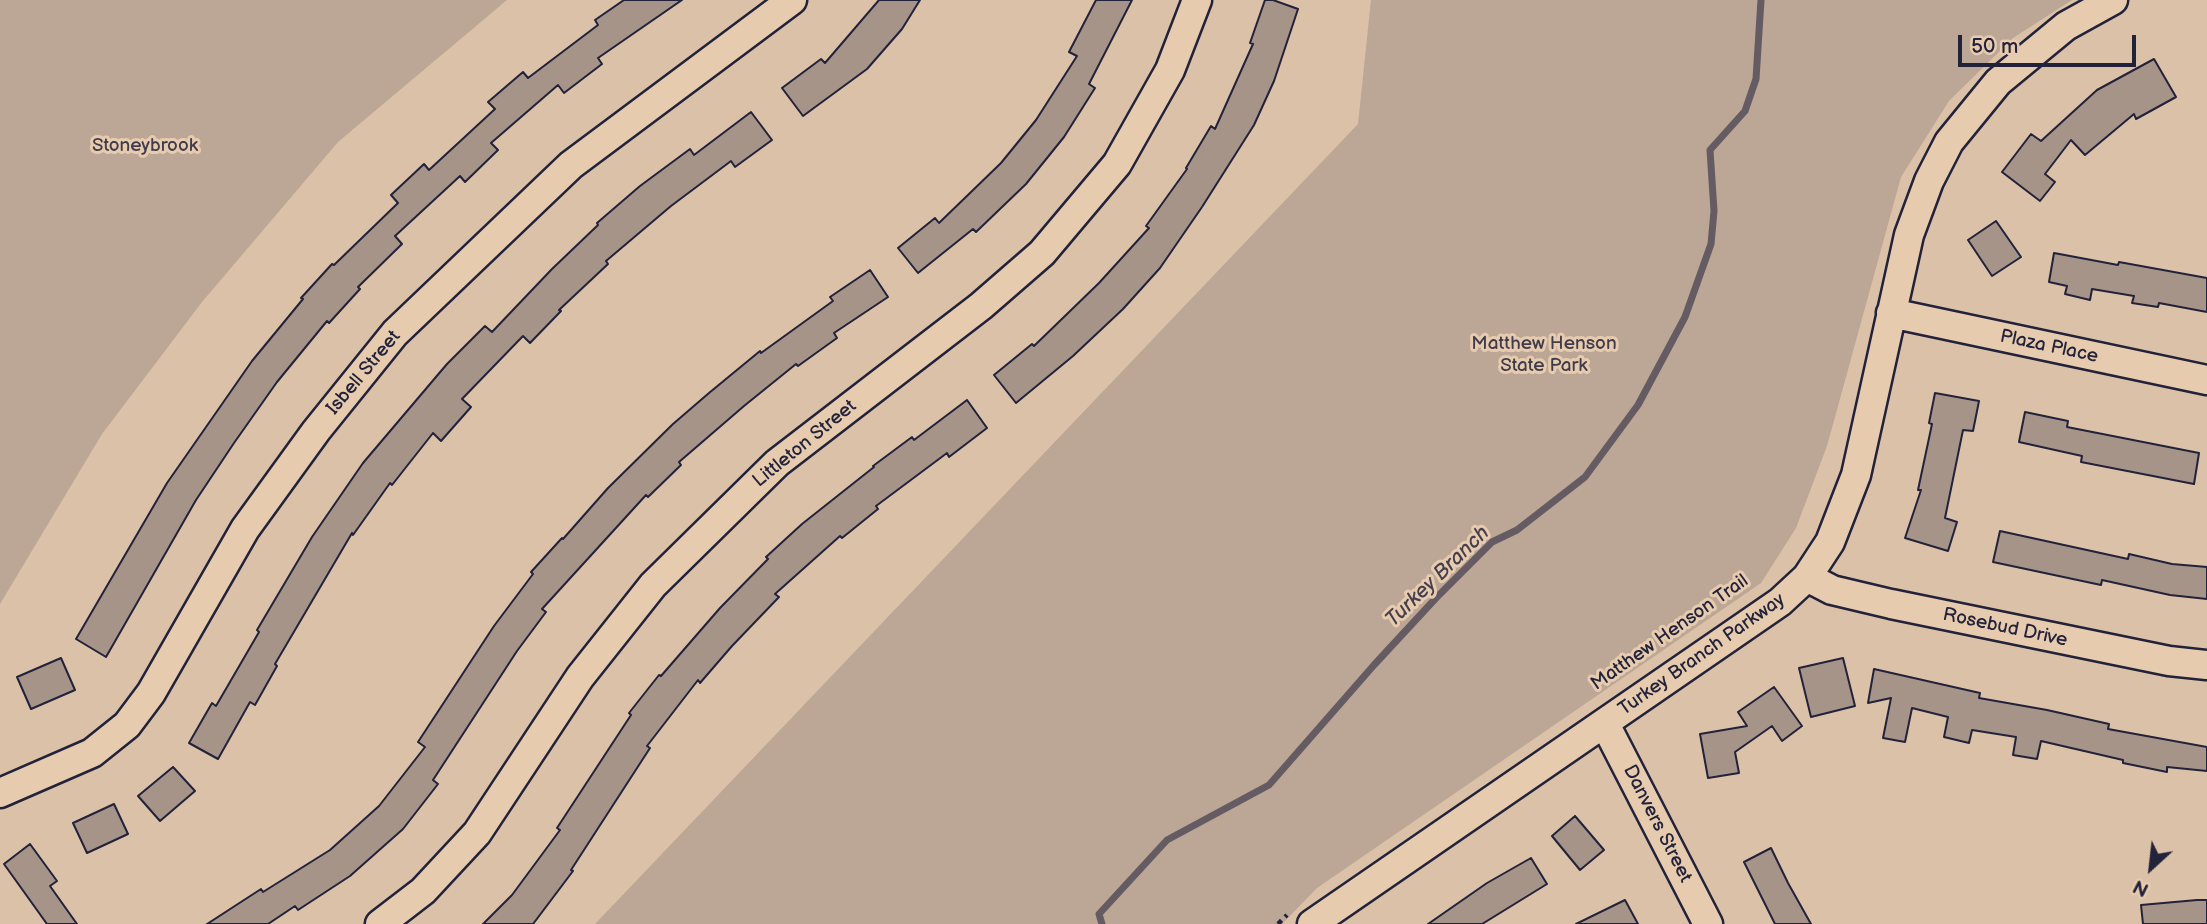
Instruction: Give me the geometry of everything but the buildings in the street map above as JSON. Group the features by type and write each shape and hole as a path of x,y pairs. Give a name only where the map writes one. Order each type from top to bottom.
{"street":[{"name":"Isbell Street","path":"0,793 92,752 127,725 151,693 245,528 316,431 395,333 571,165 793,0"},
{"name":"Littleton Street","path":"380,924 423,891 477,833 580,677 653,585 776,463 981,306 1042,253 1117,164 1170,69 1197,0"},
{"name":"Turkey Branch Parkway","path":"1301,918 1605,724 1780,603 1807,577 1830,541 1856,475 1909,235 1929,181 1949,142 1998,82 2066,26 2113,0"},
{"name":"Plaza Place","path":"1891,313 2207,380"},
{"name":"Rosebud Drive","path":"1807,577 1832,590 1891,604 2169,661 2207,665"},
{"name":"Danvers Street","path":"1605,724 1708,924"}],"path":[{"path":"1278,924 1301,918"}],"green space":[{"name":"Stoneybrook","path":"0,0 507,0 338,142 202,302 102,434 0,604"},
{"name":"Matthew Henson State Park","path":"1371,0 2072,0 2013,38 1949,101 1901,177 1827,446 1796,528 1761,583 1317,888 1282,924 595,924 1358,124"}],"waterway":[{"name":"Turkey Branch","path":"1102,924 1099,914 1167,840 1269,785 1374,665 1492,542 1517,530 1585,477 1638,405 1685,317 1711,244 1714,211 1710,150 1745,111 1756,79 1761,0"}]}
